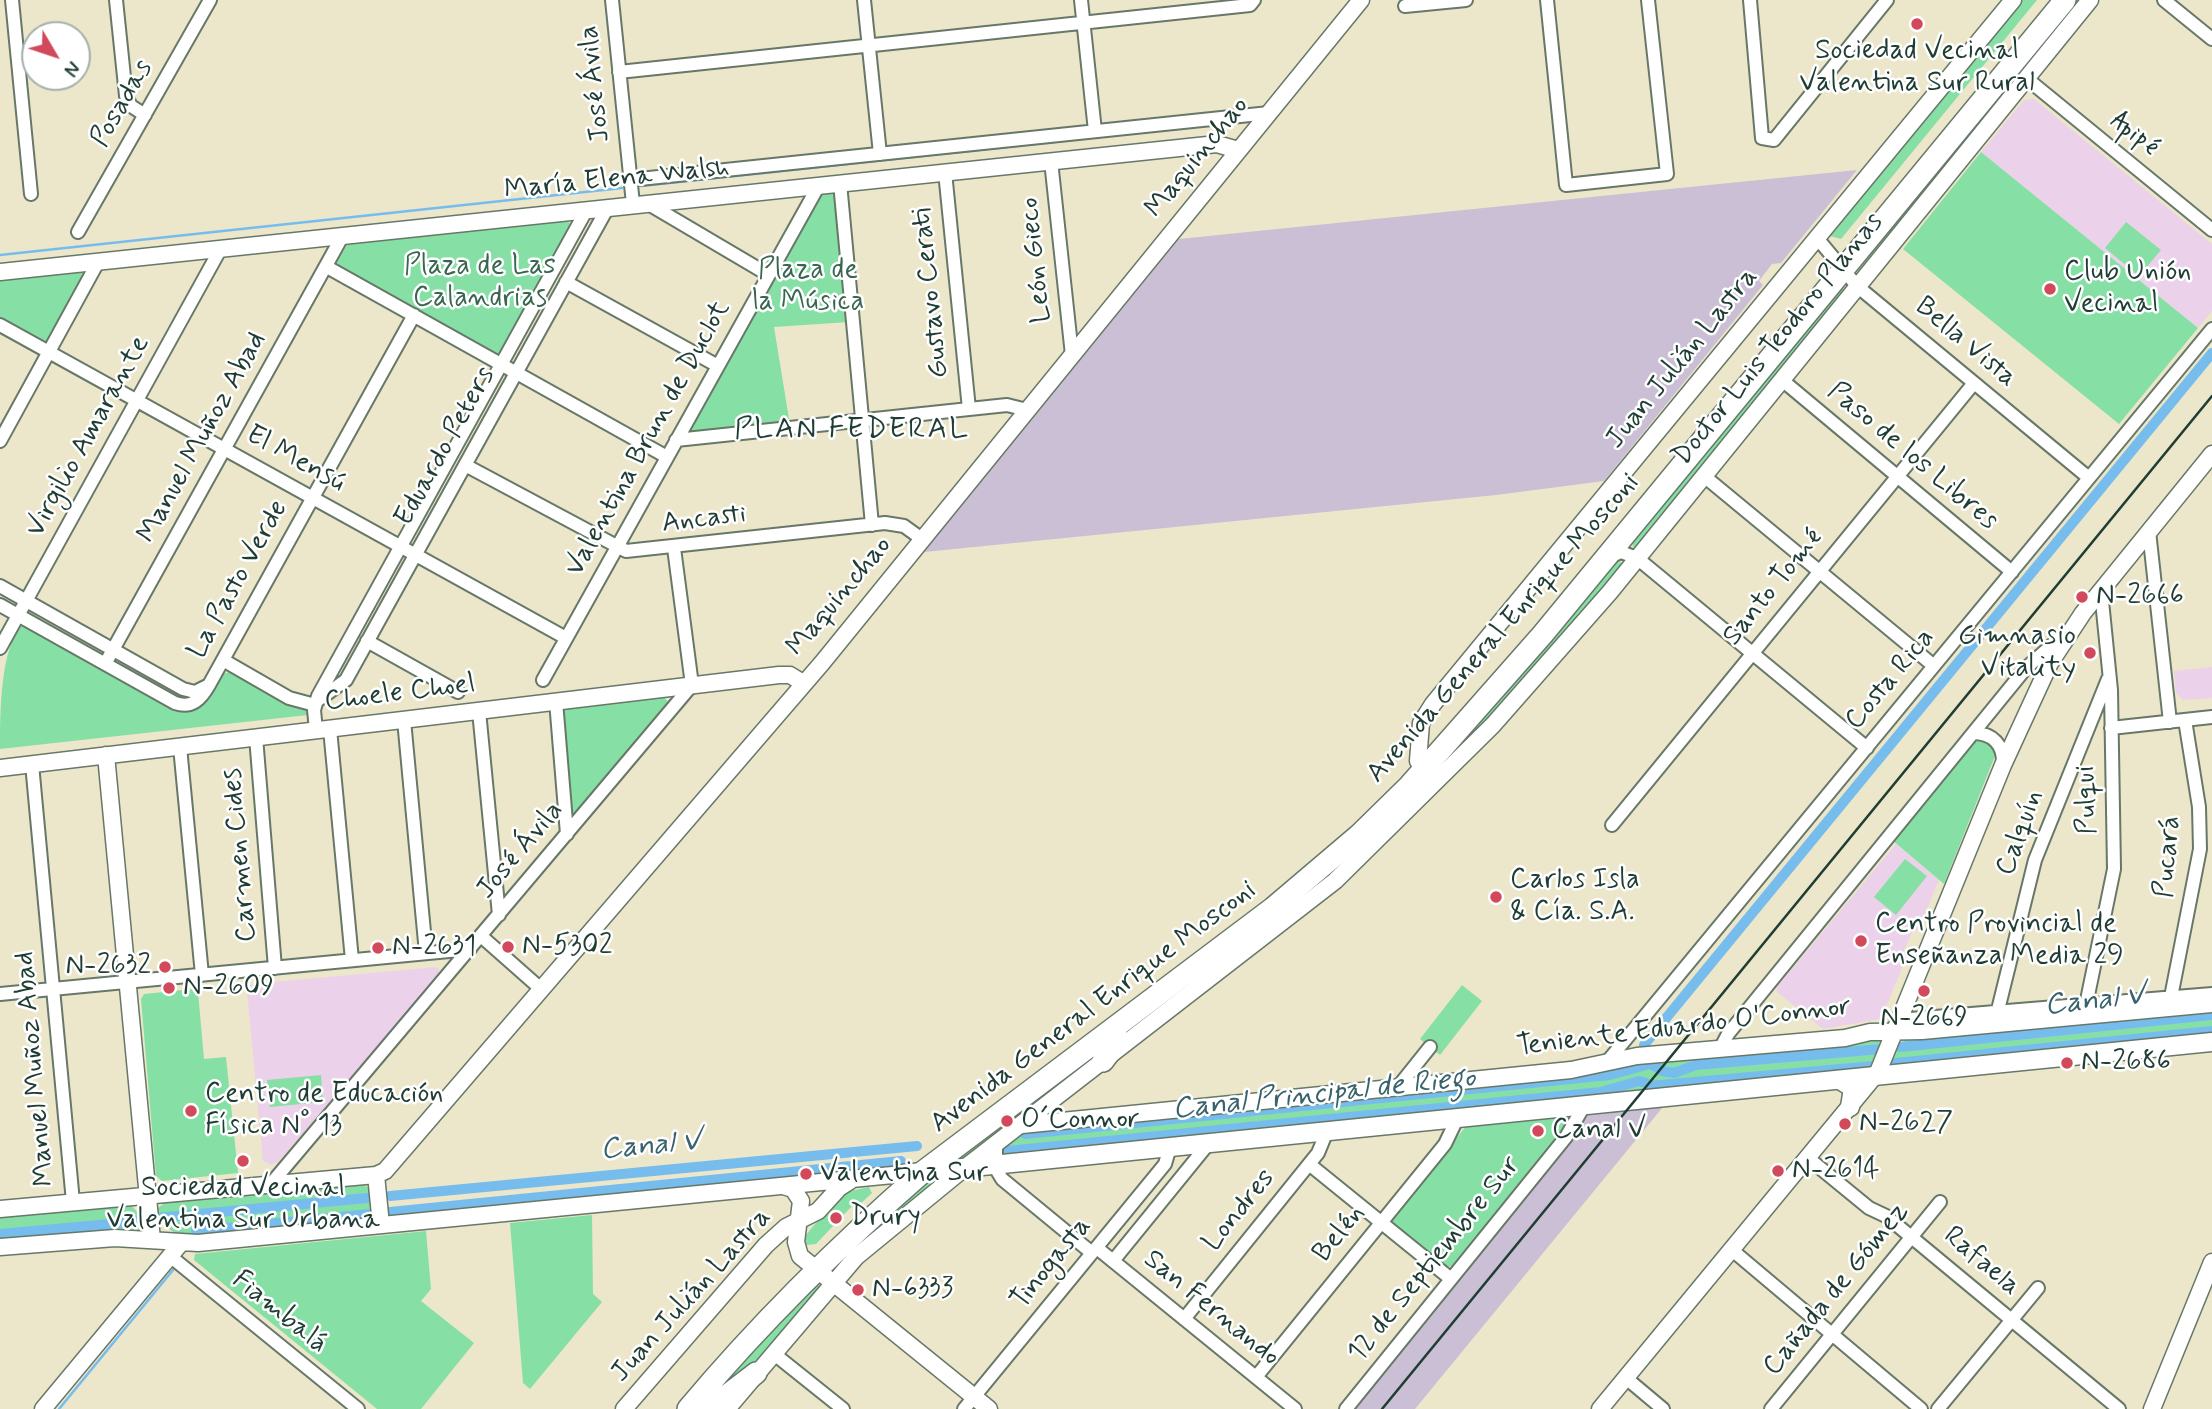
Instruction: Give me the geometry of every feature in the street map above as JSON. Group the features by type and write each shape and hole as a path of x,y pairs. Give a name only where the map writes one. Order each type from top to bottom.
{"highway":[{"name":"Avenida General Enrique Mosconi","path":"673,1409 743,1326 818,1270 924,1171 1273,908 1359,835 1449,744 1601,564 2050,0"},
{"name":"Avenida General Enrique Mosconi","path":"688,1409 903,1174 1290,879 1418,761 2065,0"},
{"path":"1103,1061 1115,1045 1116,1027"},
{"path":"709,1409 756,1373"}],"main road":[{"path":"903,1174 2212,1042"},
{"path":"1840,1080 1853,1088 1850,1107"}],"street":[{"path":"12,0 31,194"},
{"path":"116,0 126,96 131,106 145,115"},
{"name":"Posadas","path":"78,232 210,0"},
{"name":"José Ávila","path":"612,0 630,180 640,204"},
{"path":"864,0 880,154"},
{"path":"1081,0 1095,131"},
{"path":"619,72 1250,5 1254,0"},
{"name":"Maquinchao","path":"376,1175 387,1169 803,683 1362,0"},
{"path":"1405,6 1466,0"},
{"path":"1547,0 1566,185 1667,174 1648,0"},
{"path":"1750,0 1762,138 1774,140 1887,0"},
{"name":"Juan Julián Lastra","path":"1418,761 1421,723 1428,710 2013,0"},
{"name":"Doctor Luis Teodoro Planas","path":"727,1409 773,1353 818,1270 856,1257 967,1166 1355,863 1511,706 1637,558 2090,0"},
{"path":"2164,0 2212,39"},
{"name":"Apipé","path":"2026,78 2212,230"},
{"name":"María Elena Walsh","path":"630,180 1269,113"},
{"name":"María Elena Walsh","path":"0,272 1217,144 1238,150"},
{"name":"León Gieco","path":"1051,161 1072,355"},
{"name":"Gustavo Cerati","path":"945,172 968,409"},
{"path":"840,183 872,525"},
{"name":"Valentina Brun de Duclot","path":"543,680 818,185"},
{"path":"640,204 769,275"},
{"name":"Eduardo Peters","path":"316,703 343,683 608,207"},
{"name":"Eduardo Peters","path":"316,703 587,209"},
{"name":"Manuel Muñoz Abad","path":"105,664 343,235"},
{"name":"Bella Vista","path":"1817,238 1857,286 2089,478"},
{"name":"Virgilio Amarante","path":"0,648 221,248"},
{"path":"0,441 98,262"},
{"path":"327,267 667,457"},
{"path":"566,282 718,366"},
{"name":"La Pasto Verde","path":"209,685 414,315"},
{"name":"El Mensú","path":"0,325 566,639"},
{"name":"Costa Rica","path":"1607,1062 2212,329"},
{"name":"Paso de los Libres","path":"1782,380 2012,572"},
{"name":"Santo Tomé","path":"1612,825 1975,383"},
{"path":"676,440 1009,405 1027,410"},
{"path":"1601,1409 1875,1076 2040,682 2071,629 2210,459"},
{"name":"Ancasti","path":"464,465 616,548 632,552 872,525 898,524 922,539"},
{"path":"1704,475 1934,666"},
{"path":"2149,531 2170,722"},
{"path":"674,548 692,685"},
{"path":"1601,564 1622,552 1637,558 1867,748"},
{"path":"0,586 189,691 200,691 209,685"},
{"name":"Pulqui","path":"2086,1005 2114,869 2110,675 2101,591"},
{"path":"0,606 181,705 195,702 209,685"},
{"path":"1720,1049 1728,1034 2034,659 2071,629"},
{"path":"367,641 458,692"},
{"path":"223,660 289,698 316,703 323,729 352,960"},
{"name":"Choele Choel","path":"0,768 785,674 803,683"},
{"name":"Calquín","path":"1997,1014 2029,878 2110,675"},
{"name":"José Ávila","path":"270,1185 692,685"},
{"path":"556,701 567,834"},
{"path":"479,711 499,915"},
{"path":"2111,728 2212,717"},
{"path":"404,720 426,953"},
{"name":"Pucará","path":"2171,998 2200,849 2199,807 2185,720"},
{"path":"1973,733 1986,734 1996,741 2003,751 2003,765"},
{"name":"Carmen Cides","path":"256,737 275,968"},
{"path":"180,747 202,975"},
{"path":"106,755 152,1240"},
{"name":"Manuel Muñoz Abad","path":"32,764 73,1202"},
{"path":"481,936 541,989"},
{"path":"0,994 470,949"},
{"path":"1897,1026 2212,994"},
{"name":"Teniente Eduardo O'Connor","path":"1020,1125 1571,1070 1637,1056 1720,1049 1897,1026 2212,1004"},
{"path":"1398,1087 1430,1047"},
{"path":"1055,1098 1054,1112 1065,1120"},
{"name":"12 de Septiembre Sur","path":"1346,1409 1571,1130 1584,1106"},
{"name":"Belén","path":"1256,1377 1445,1144 1457,1119"},
{"name":"Londres","path":"1184,1319 1321,1149 1326,1131"},
{"name":"Tinogasta","path":"1113,1261 1209,1143"},
{"path":"996,1144 996,1163"},
{"name":"Tinogasta","path":"969,1403 1165,1164 1170,1147"},
{"name":"Rafaela","path":"1808,1158 1912,1237 2119,1409"},
{"name":"San Fernando","path":"996,1163 1004,1182 1094,1250 1113,1261 1295,1409"},
{"path":"1309,1164 1451,1279"},
{"path":"924,1171 940,1178 935,1192"},
{"path":"0,1247 103,1238 181,1243 903,1174"},
{"path":"0,1209 376,1175 381,1225"},
{"path":"800,1219 818,1211 839,1188 850,1181"},
{"path":"783,1186 799,1196 800,1219 796,1249 969,1403 989,1409"},
{"name":"Cañada de Gómez","path":"1771,1409 1940,1202"},
{"name":"Juan Julián Lastra","path":"624,1409 757,1255 786,1227 800,1219"},
{"path":"43,1409 181,1243"},
{"path":"1732,1250 1921,1409"},
{"name":"Fiambalá","path":"170,1256 358,1409"},
{"path":"2152,1409 2212,1264"},
{"path":"1938,1409 2038,1288"},
{"path":"773,1353 843,1409"},
{"path":"1626,1378 1663,1409"}],"shaded area":[{"path":"2034,99 2212,244 2212,311 2198,328 1981,152 2024,100"},
{"path":"1857,170 1781,263 1772,264 1759,281 1763,285 1604,481 1496,495 924,552 1179,239"},
{"path":"2212,667 2212,698 2183,700 2176,693 2174,671"},
{"name":"Centro Provincial de Enseñanza Media 29","path":"1896,844 1939,880 1918,930 1912,932 1904,950 1906,958 1881,1019 1823,1029 1777,992 1777,987"},
{"path":"437,967 440,973 278,1162 271,1165 263,1161 247,991 252,984"},
{"path":"1667,1102 1415,1409 1348,1409 1589,1115 1594,1112"}],"green space":[{"path":"2020,0 2037,0 1841,239 1830,236 1829,233"},
{"path":"2077,0 2085,0 1857,272 1854,269"},
{"name":"Club Unión Vecinal","path":"1981,152 2198,328 2119,424 1903,249"},
{"name":"Plaza de la Música","path":"833,191 836,198 849,322 774,327 790,425 688,433 687,427 819,193"},
{"name":"Plaza de Las Calandrias","path":"565,219 572,225 500,355 336,264 348,243"},
{"path":"2126,222 2161,250 2139,276 2105,248"},
{"path":"83,271 86,274 48,343 0,318 0,279"},
{"path":"1839,288 1847,290 1636,548 1633,547 1632,542"},
{"path":"1617,562 1625,563 1528,682 1371,843 1122,1041 1122,1032 1289,904"},
{"path":"23,624 169,703 204,700 223,674 232,671 305,708 308,715 0,749 1,700 6,664 15,634"},
{"path":"663,696 670,704 572,819 561,714 563,708"},
{"path":"1981,739 1993,746 1995,756 1944,884 1892,840 1970,745"},
{"path":"1905,859 1927,876 1896,915 1874,897"},
{"path":"1462,985 1482,1001 1440,1055 1420,1039"},
{"name":"Centro de Educación Física N° 13","path":"193,989 198,992 204,1059 226,1057 238,1173 162,1181 156,1176 141,999 144,994"},
{"path":"2212,1009 2212,1037 1893,1068 1891,1064 1898,1046 1907,1038"},
{"path":"1867,1037 1882,1042 1873,1068 1002,1154 1002,1149 1022,1132"},
{"path":"1107,1042 1111,1046 966,1160 959,1157"},
{"path":"321,1075 323,1102 270,1107 267,1080"},
{"path":"1571,1114 1572,1121 1453,1266 1446,1267 1391,1224 1393,1216 1467,1125"},
{"path":"932,1178 935,1184 835,1271 831,1270 830,1265"},
{"path":"360,1183 369,1188 371,1219 208,1237 178,1235 157,1221 158,1208 167,1201"},
{"path":"869,1187 872,1193 857,1207 852,1206 816,1244 806,1245 805,1236 841,1193"},
{"path":"131,1205 140,1215 142,1227 136,1234 0,1243 0,1215"},
{"path":"592,1215 593,1294 602,1302 530,1389 523,1383 510,1223"},
{"path":"426,1231 431,1289 421,1301 474,1343 421,1409 377,1409 194,1260 195,1254"},
{"path":"818,1284 820,1288 754,1369 704,1405 746,1355"}],"waterway":[{"path":"641,186 1073,140"},
{"path":"0,255 622,188"},
{"path":"1644,1045 2212,353"},
{"name":"Canal V","path":"1900,1047 2212,1015"},
{"name":"Canal Principal de Riego","path":"1896,1063 2212,1031"},
{"name":"Canal V","path":"1662,1071 1674,1073 1696,1065 1881,1049"},
{"name":"Canal V","path":"1025,1134 1610,1075 1650,1064 1658,1068"},
{"name":"Canal Principal de Riego","path":"1649,1086 1874,1066"},
{"name":"Canal Principal de Riego","path":"1007,1151 1601,1092 1639,1081 1646,1083"},
{"name":"Canal V","path":"390,1196 917,1146"},
{"name":"Canal Principal de Riego","path":"390,1212 901,1161"},
{"name":"Canal V","path":"156,1218 367,1198"},
{"name":"Canal Principal de Riego","path":"196,1231 370,1214"},
{"name":"Canal Principal de Riego","path":"0,1234 142,1221"},
{"path":"59,1409 173,1270"}],"railway":[{"path":"1382,1409 2212,396"}],"place":[{"name":"Sociedad Vecinal Valentina Sur Rural","path":"1917,24"},
{"name":"Club Unión Vecinal","path":"2050,289"},
{"name":"N-2666","path":"2082,597"},
{"name":"Gimnasio Vitality","path":"2090,653"},
{"name":"Carlos Isla & Cía. S.A.","path":"1496,897"},
{"name":"Centro Provincial de Enseñanza Media 29","path":"1861,941"},
{"name":"N-5302","path":"508,947"},
{"name":"N-2631","path":"378,948"},
{"name":"N-2632","path":"165,967"},
{"name":"N-2609","path":"169,988"},
{"name":"N-2669","path":"1924,991"},
{"name":"N-2686","path":"2067,1063"},
{"name":"Centro de Educación Física N° 13","path":"191,1111"},
{"name":"O´Connor","path":"1007,1121"},
{"name":"N-2627","path":"1845,1124"},
{"name":"Canal V","path":"1538,1131"},
{"name":"Sociedad Vecinal Valentina Sur Urbana","path":"243,1161"},
{"name":"N-2614","path":"1778,1171"},
{"name":"Valentina Sur","path":"806,1174"},
{"name":"Drury","path":"836,1218"},
{"name":"N-6333","path":"858,1290"}],"district":[{"name":"PLAN FEDERAL","path":"852,431"}]}
